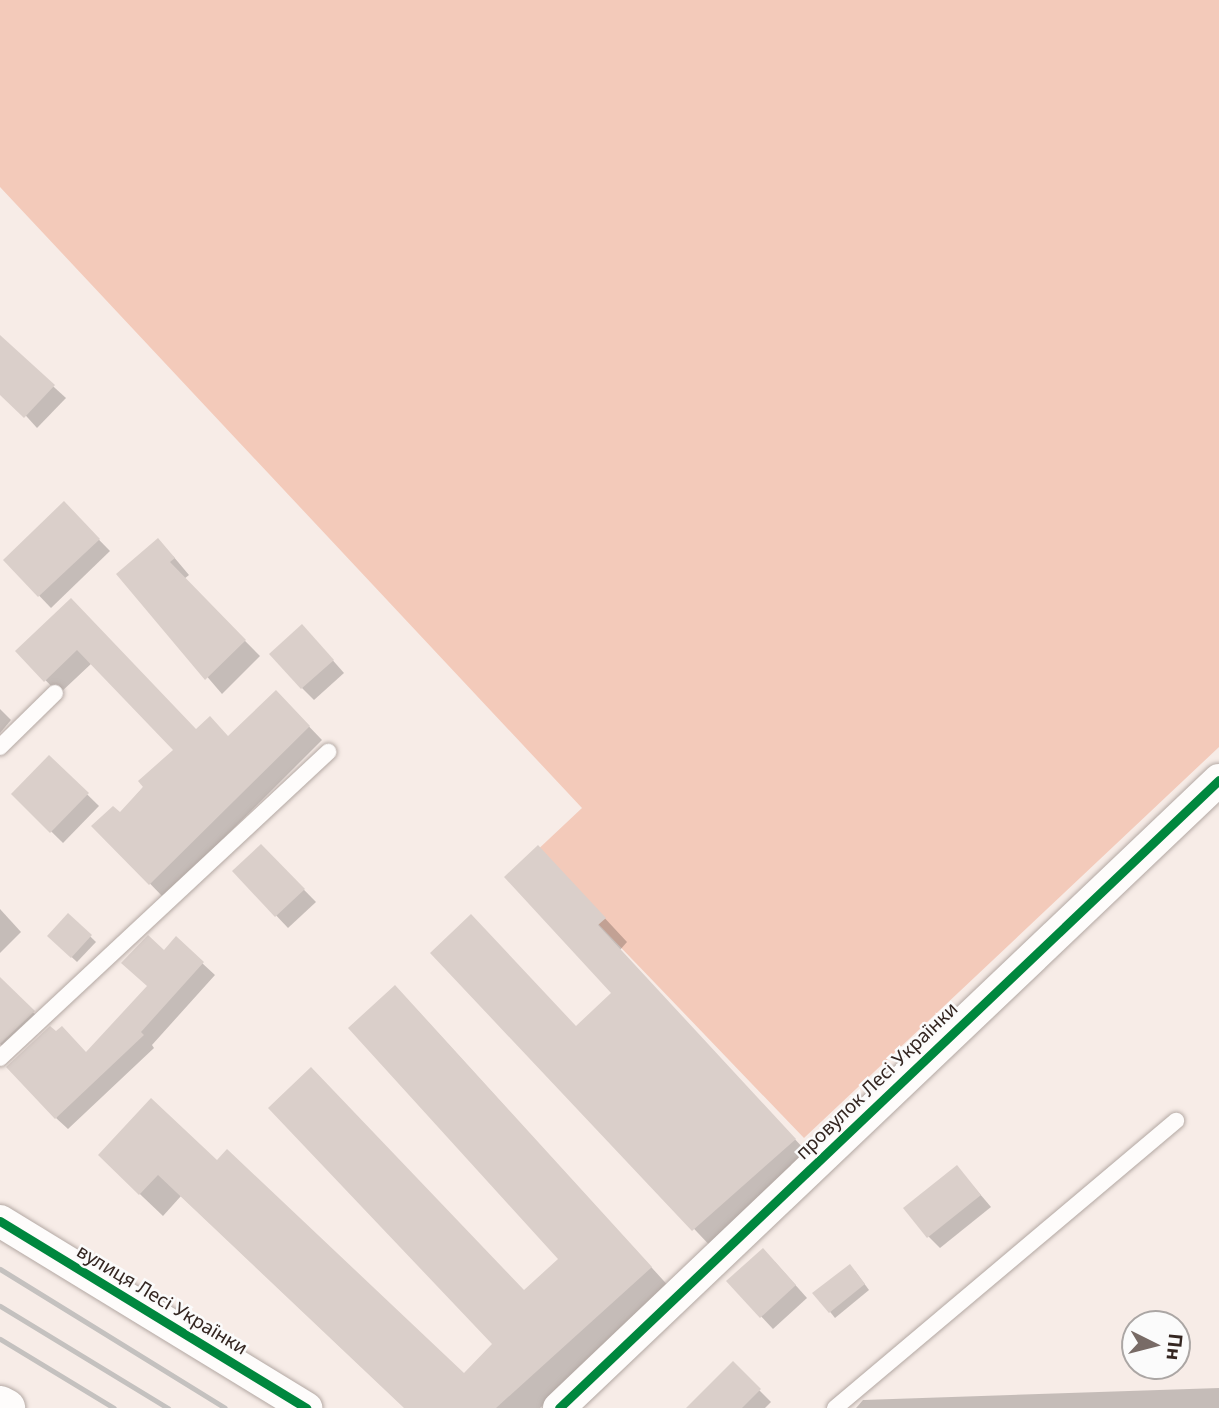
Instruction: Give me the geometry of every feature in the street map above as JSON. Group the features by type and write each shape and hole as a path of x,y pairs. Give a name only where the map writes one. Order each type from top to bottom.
{"street":[{"name":"провулок Лесі Українки","path":"559,1408 1219,780"},
{"name":"вулиця Лесі Українки","path":"0,1221 306,1408"},
{"path":"0,1405 6,1408"}],"lane":[{"path":"0,747 55,693"},
{"path":"0,1058 328,752"},
{"path":"835,1408 1176,1121"}],"shaded area":[{"path":"0,0 1219,0 1219,747 804,1138 532,855 582,808 0,187"}],"building":[{"path":"0,335 55,385 24,418 0,395"},
{"path":"64,501 100,539 38,597 3,560"},
{"path":"158,538 175,558 170,562 246,640 205,680 116,574"},
{"path":"71,598 196,729 210,716 228,736 276,690 310,726 149,885 91,826 113,806 120,812 143,787 138,781 173,750 77,650 44,682 15,651"},
{"path":"302,624 334,660 301,689 269,654"},
{"path":"49,755 89,793 50,833 11,794"},
{"path":"261,844 305,889 275,917 232,871"},
{"path":"538,845 606,918 598,925 796,1139 692,1231 430,953 471,914 576,1026 611,993 504,877"},
{"path":"68,913 92,935 71,958 47,936"},
{"path":"148,935 164,950 176,936 204,962 141,1032 144,1035 55,1119 6,1067 50,1026 56,1031 62,1026 86,1052 147,986 121,963"},
{"path":"0,977 35,1011 0,1044"},
{"path":"395,985 652,1267 496,1408 404,1408 158,1175 139,1195 98,1155 151,1098 217,1160 227,1149 464,1373 492,1344 268,1108 311,1067 524,1290 558,1259 348,1028"},
{"path":"957,1165 981,1195 927,1238 903,1208"},
{"path":"763,1248 796,1285 760,1318 726,1281"},
{"path":"850,1264 865,1284 829,1313 812,1293"},
{"path":"733,1361 761,1389 742,1408 686,1408"}],"railway":[{"path":"0,1269 225,1408"},
{"path":"0,1306 168,1408"},
{"path":"0,1339 114,1408"}],"cycle path":[{"path":"559,1408 1219,780"},
{"path":"0,1221 306,1408"}]}
